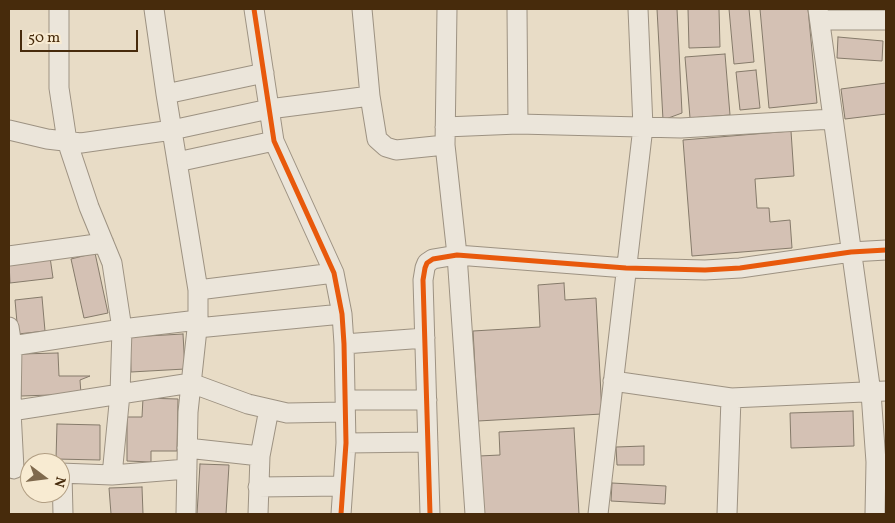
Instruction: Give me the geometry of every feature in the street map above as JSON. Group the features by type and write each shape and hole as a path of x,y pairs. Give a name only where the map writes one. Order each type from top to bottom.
{"street":[{"path":"59,9 59,88 67,141 89,207 112,263 122,329 120,394 112,475"},
{"path":"154,9 198,290 198,324 188,412 186,514"},
{"path":"254,9 274,142 334,273 342,314 346,444 341,514"},
{"path":"362,9 370,96 377,139 386,148 396,150 445,136 518,124 680,128 833,119"},
{"path":"447,9 445,136 457,255 475,514"},
{"path":"517,9 518,124"},
{"path":"598,514 643,127 638,9"},
{"path":"875,514 878,392 851,252 819,14 886,20"},
{"path":"166,94 264,73"},
{"path":"9,130 47,139 81,143 172,130 269,109 370,96"},
{"path":"177,162 274,142"},
{"path":"9,256 104,243"},
{"path":"430,514 423,280 427,263 433,259 457,255 626,268 705,270 740,268 851,252 886,250"},
{"path":"198,290 334,273"},
{"path":"12,346 122,329 342,314"},
{"path":"9,327 12,346 11,411 18,469"},
{"path":"344,344 425,338"},
{"path":"613,381 731,398 878,392"},
{"path":"11,411 191,383 248,404 287,413 345,406 426,400"},
{"path":"728,514 731,398"},
{"path":"258,514 260,456 269,410"},
{"path":"346,444 428,442"},
{"path":"187,448 260,456"},
{"path":"70,474 112,475 187,469"},
{"path":"258,487 343,486"}],"building":[{"path":"657,9 677,9 682,113 663,120"},
{"path":"688,9 719,9 720,47 689,48"},
{"path":"729,9 749,9 754,62 734,64"},
{"path":"760,9 808,9 817,103 769,108"},
{"path":"838,37 883,41 882,61 837,58"},
{"path":"725,54 730,115 690,118 685,57"},
{"path":"756,70 760,108 740,110 736,72"},
{"path":"886,83 886,114 845,119 841,89"},
{"path":"791,131 794,176 755,179 757,208 769,208 770,222 790,220 792,248 692,256 683,140"},
{"path":"95,253 108,313 84,318 71,259"},
{"path":"50,257 53,278 10,283 9,262"},
{"path":"564,283 565,300 596,298 602,414 478,421 473,331 540,327 538,285"},
{"path":"42,297 45,331 18,334 15,300"},
{"path":"183,334 185,369 131,372 130,337"},
{"path":"58,353 59,376 90,376 80,380 81,394 21,396 20,354"},
{"path":"143,398 178,399 177,451 151,451 151,462 127,461 127,417 142,417"},
{"path":"853,411 854,446 791,448 790,413"},
{"path":"57,424 100,425 100,460 70,459 70,453 56,453"},
{"path":"574,428 579,514 482,514 479,456 500,455 499,432"},
{"path":"644,446 644,465 617,465 616,447"},
{"path":"200,464 229,465 226,514 197,514"},
{"path":"612,483 666,486 665,504 611,501"},
{"path":"142,487 143,514 111,514 109,488"}],"cycle path":[{"path":"254,9 274,141 334,273 342,314 346,443 341,514"},
{"path":"430,514 423,280 427,263 433,259 457,255 626,268 705,270 740,268 851,252 886,250"}]}
